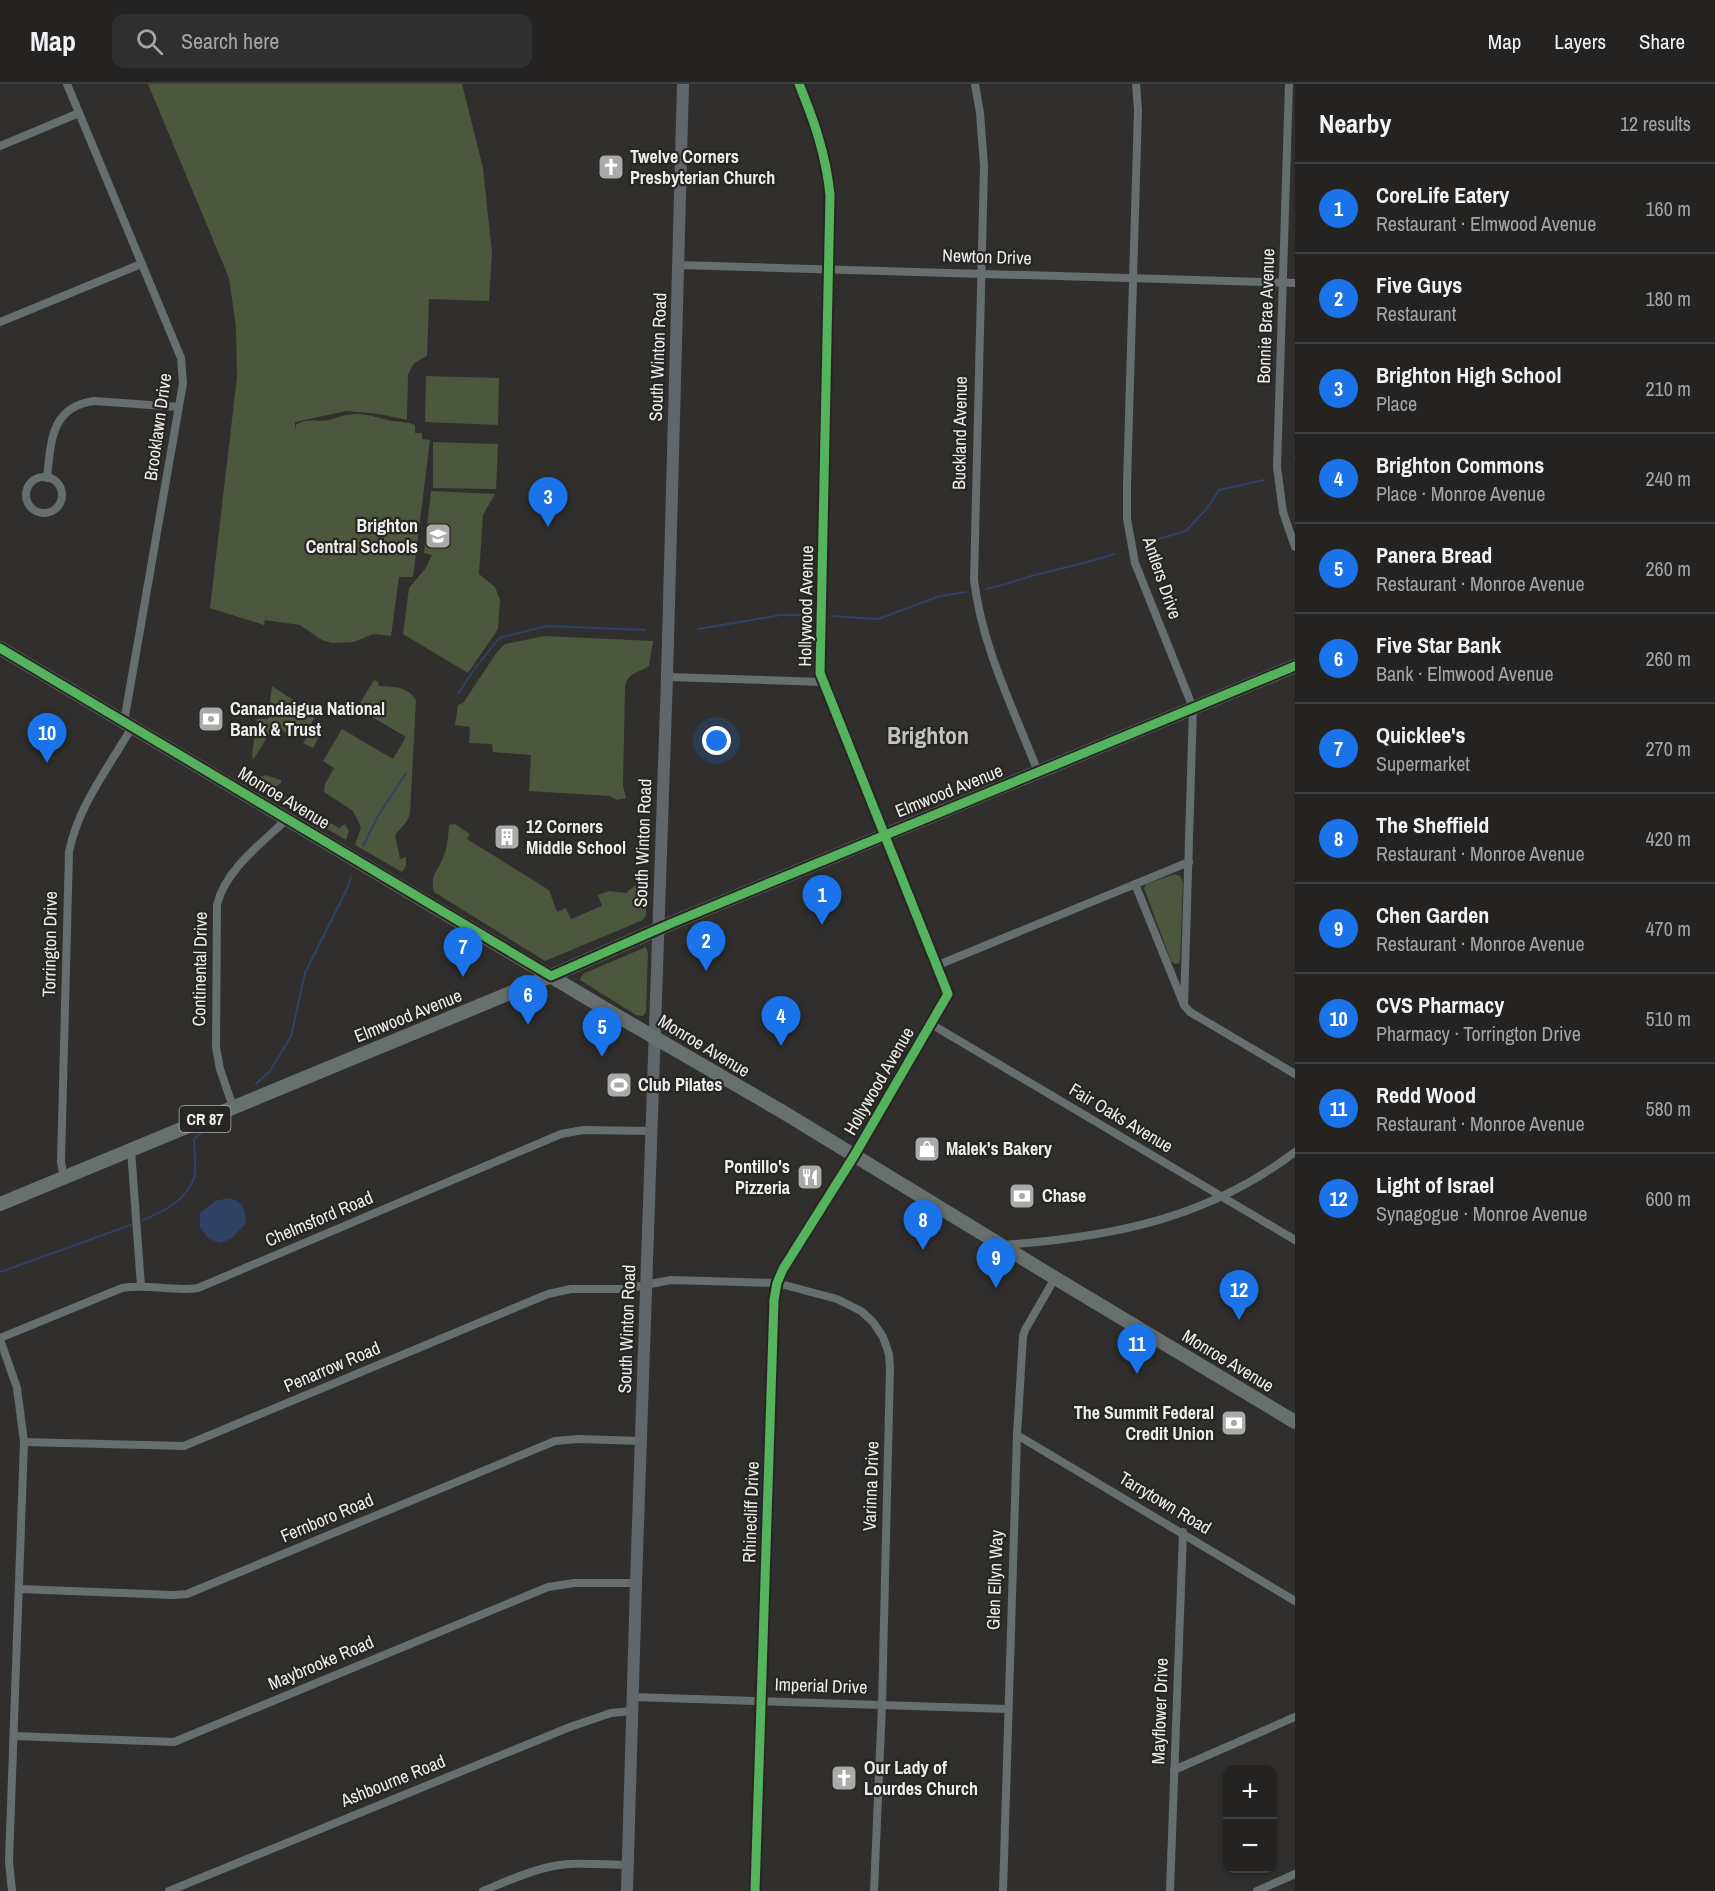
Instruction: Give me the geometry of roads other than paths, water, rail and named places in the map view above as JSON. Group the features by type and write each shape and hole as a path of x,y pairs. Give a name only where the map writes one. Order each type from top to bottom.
{"main road":[{"name":"South Winton Road","path":"627,1891 667,677 683,84"},
{"name":"Monroe Avenue","path":"0,648 654,1038 783,1112 1295,1422"},
{"name":"Elmwood Avenue","path":"0,1204 1295,666"}],"street":[{"name":"Brooklawn Drive","path":"67,84 181,358 183,382 128,724"},
{"name":"Hollywood Avenue","path":"799,84 819,136 827,168 830,204 820,673 948,994 854,1156"},
{"name":"Buckland Avenue","path":"975,84 983,147 974,580 980,620 1038,772"},
{"name":"Antlers Drive","path":"1136,84 1138,110 1127,519 1137,569 1193,708 1184,1005"},
{"name":"Bonnie Brae Avenue","path":"1289,84 1277,467 1283,512 1295,547"},
{"path":"0,146 79,113"},
{"path":"0,322 141,264"},
{"name":"Newton Drive","path":"678,266 1295,283"},
{"path":"47,478 54,432 60,418 74,406 94,400 179,406"},
{"path":"47,478 57,484 62,495 58,506 41,513 28,504 26,493 31,483 47,478"},
{"path":"667,677 823,682"},
{"name":"Torrington Drive","path":"64,1178 61,1162 69,852 76,823 128,724"},
{"name":"Continental Drive","path":"233,1107 220,1069 216,1047 217,904 219,895 229,877 287,819"},
{"path":"938,965 1189,862"},
{"path":"1135,884 1184,1005 1190,1012 1295,1074"},
{"name":"Fair Oaks Avenue","path":"932,1024 1295,1240"},
{"name":"Chelmsford Road","path":"0,1339 130,1286 187,1290 198,1288 561,1134 583,1130 652,1131"},
{"path":"131,1150 141,1286"},
{"path":"1004,1245 1080,1238 1122,1231 1168,1218 1246,1185 1295,1152"},
{"name":"Rhinecliff Drive","path":"755,1891 774,1300 777,1283 783,1269 854,1156"},
{"name":"Glen Ellyn Way","path":"1003,1891 1007,1709 1023,1336 1055,1278"},
{"name":"Varinna Drive","path":"646,1284 670,1280 777,1283 837,1299 867,1316 878,1329 889,1354 882,1705 874,1891"},
{"name":"Penarrow Road","path":"24,1442 184,1446 548,1294 571,1289 625,1289 646,1284"},
{"path":"0,1339 17,1388 24,1442 9,1861 12,1891"},
{"name":"Tarrytown Road","path":"1017,1435 1295,1600"},
{"name":"Fernboro Road","path":"19,1589 188,1594 555,1441 578,1439 641,1441"},
{"name":"Mayflower Drive","path":"1170,1891 1183,1532"},
{"name":"Maybrooke Road","path":"14,1736 174,1742 548,1587 574,1583 636,1583"},
{"name":"Imperial Drive","path":"633,1697 1007,1709"},
{"name":"Ashbourne Road","path":"169,1891 570,1727 610,1713 632,1711"},
{"path":"1174,1770 1295,1717"},
{"path":"483,1891 550,1866 564,1864 628,1865"},
{"path":"1257,1891 1295,1874"}],"water":[{"path":"229,1198 237,1201 242,1207 246,1223 232,1238 221,1243 209,1239 200,1227 200,1213 215,1201"}],"waterway":[{"path":"1148,542 1186,531 1208,507 1219,490 1264,480"},
{"path":"986,589 1114,554"},
{"path":"832,616 878,619 940,596 966,592"},
{"path":"698,629 781,615 808,615"},
{"path":"458,694 499,638 547,626 645,630"},
{"path":"363,846 378,816 406,773"},
{"path":"256,1084 270,1071 291,1036 305,973 351,877"},
{"path":"143,1220 166,1209 186,1193 195,1174 194,1139 211,1124"},
{"path":"0,1272 131,1225"}],"place":[{"name":"Twelve Corners Presbyterian Church","path":"611,167"},
{"name":"Brighton High School","path":"548,527"},
{"name":"Brighton Central Schools","path":"438,536"},
{"name":"Canandaigua National Bank & Trust","path":"211,719"},
{"name":"CVS Pharmacy","path":"47,763"},
{"name":"12 Corners Middle School","path":"507,837"},
{"name":"CoreLife Eatery","path":"822,925"},
{"name":"Five Guys","path":"706,971"},
{"name":"Quicklee's","path":"463,977"},
{"name":"Five Star Bank","path":"528,1025"},
{"name":"Brighton Commons","path":"781,1046"},
{"name":"Panera Bread","path":"602,1057"},
{"name":"Club Pilates","path":"619,1085"},
{"name":"Malek's Bakery","path":"927,1149"},
{"name":"Pontillo's Pizzeria","path":"810,1177"},
{"name":"Chase","path":"1022,1196"},
{"name":"The Sheffield","path":"923,1250"},
{"name":"Chen Garden","path":"996,1288"},
{"name":"Light of Israel","path":"1239,1320"},
{"name":"Redd Wood","path":"1137,1374"},
{"name":"The Summit Federal Credit Union","path":"1234,1423"},
{"name":"Our Lady of Lourdes Church","path":"844,1778"}],"district":[{"name":"Brighton","path":"928,736"}]}
